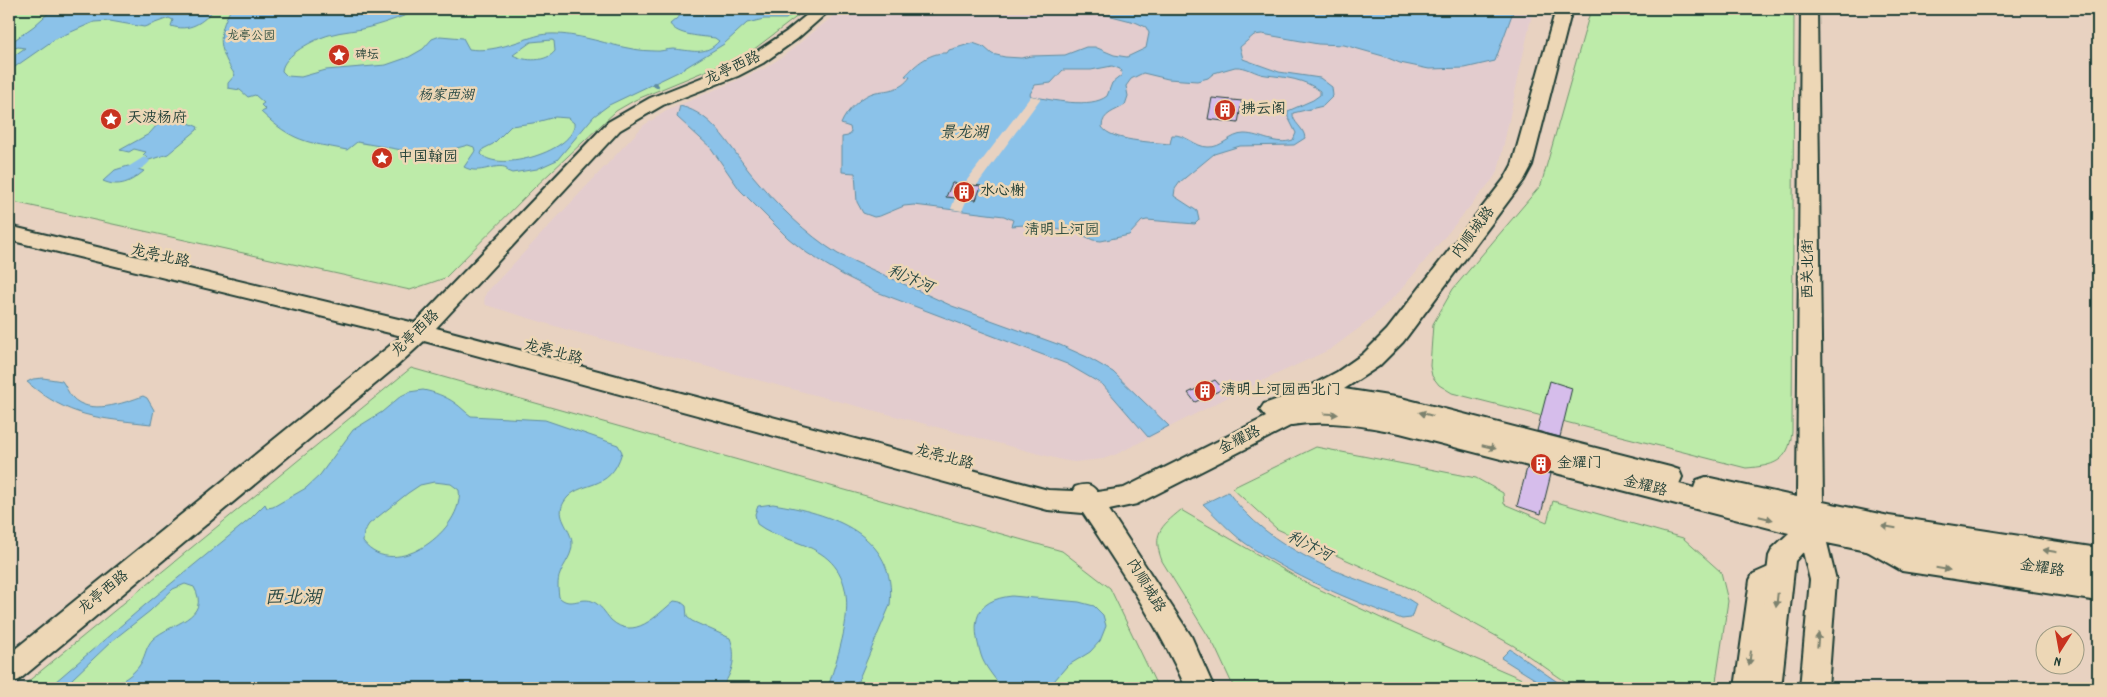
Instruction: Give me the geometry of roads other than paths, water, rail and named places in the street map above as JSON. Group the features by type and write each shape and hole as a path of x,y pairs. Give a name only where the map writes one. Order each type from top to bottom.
{"main road":[{"name":"龙亭西路","path":"9,671 390,359 425,327 614,126 643,108 734,71 755,60 823,9"},
{"name":"内顺城路","path":"1299,399 1345,378 1371,360 1395,336 1514,180 1525,155 1564,9"},
{"name":"西关北街","path":"1809,9 1810,520 1823,580 1814,688"},
{"name":"龙亭北路","path":"9,222 220,271 425,327 496,351 1030,496 1067,503 1089,494"},
{"name":"龙亭北路","path":"9,233 219,282 425,327"},
{"name":"金耀路","path":"1089,494 1120,484 1277,407 1299,399 1319,396 1353,398 1401,407 1713,489 1866,540 1910,549 2098,578"},
{"name":"金耀路","path":"1089,494 1128,497 1288,418 1312,413 1357,417 1400,424 1810,520 1889,527 2098,559"},
{"name":"内顺城路","path":"1089,494 1181,645 1200,688"},
{"path":"1767,688 1782,556 1810,520"}],"street":[{"path":"1866,540 1902,563 2098,593"},
{"path":"1745,688 1760,580 1780,570"}],"water":[{"path":"53,9 141,9 158,12 170,9 214,9 200,22 184,28 171,26 173,20 169,18 144,27 110,21 94,22 55,39 9,71 9,59 25,48 18,47 9,50 9,44"},
{"name":"杨家西湖","path":"231,9 421,9 370,27 329,35 308,44 288,59 282,71 287,76 301,77 326,70 386,65 409,57 423,49 432,39 440,36 463,38 469,49 478,50 505,46 540,35 562,34 644,51 673,49 703,51 714,46 719,41 715,38 678,31 670,24 688,9 710,9 711,13 735,14 747,9 799,9 786,19 764,19 747,23 724,44 680,71 609,105 594,116 557,160 537,169 512,173 507,171 507,168 502,167 476,170 464,167 475,151 474,147 468,145 446,151 432,149 413,152 357,142 347,150 310,142 291,135 261,112 266,110 261,105 264,103 255,95 248,97 240,90 228,88 228,83 235,75 221,43 221,35","holes":["554,41 555,51 547,57 529,60 513,55 531,42","555,117 568,118 574,123 572,133 563,142 550,150 519,160 503,161 490,160 481,154 483,149 493,144 511,126"]},
{"name":"景龙湖","path":"1084,9 1178,9 1195,14 1214,14 1224,9 1423,9 1456,14 1466,13 1468,9 1514,9 1495,61 1465,68 1429,69 1400,63 1344,45 1318,44 1262,34 1254,35 1240,47 1243,59 1279,72 1320,78 1332,87 1333,96 1323,106 1293,113 1294,120 1303,131 1305,138 1294,145 1240,146 1214,154 1180,182 1175,189 1174,196 1197,211 1199,220 1195,224 1147,220 1142,221 1129,235 1101,241 1093,240 1076,232 1055,229 1039,224 1011,226 1013,220 1004,216 914,205 904,206 874,217 863,213 857,202 855,173 842,172 842,137 848,136 851,132 850,127 841,124 855,104 865,96 903,85 910,77 905,76 914,67 935,54 947,53 949,50 973,43 984,47 992,54 1005,57 1021,58 1065,55 1086,47 1095,47 1114,55 1127,57 1146,48 1149,33 1146,27 1135,22","holes":["1112,66 1120,69 1122,75 1112,83 1107,96 1100,100 1081,103 1049,100 1031,96 1030,94 1035,85 1051,83 1063,70 1091,70","1235,67 1301,81 1320,91 1320,95 1313,100 1288,111 1288,117 1296,133 1293,140 1280,142 1244,134 1234,136 1213,147 1208,147 1177,135 1172,135 1170,144 1133,140 1114,135 1102,127 1104,118 1107,115 1125,105 1128,96 1126,86 1131,79 1143,73 1168,79 1197,81 1208,78 1214,73"]},
{"path":"680,106 692,110 713,125 772,198 803,228 838,254 952,306 1060,345 1087,357 1113,372 1169,426 1148,437 1103,385 1067,364 877,292 843,275 807,253 788,238 740,190 711,148 677,117"},
{"path":"181,114 189,123 198,127 197,130 168,154 144,161 147,157 143,155 146,152 134,149 129,152 120,150 149,134 157,125"},
{"path":"128,166 144,171 125,183 114,184 103,181 115,170"},
{"path":"43,378 62,381 72,397 79,403 88,406 107,406 143,396 147,398 154,410 151,424 100,418 71,410 42,394 27,382"},
{"name":"西北湖","path":"423,390 447,398 471,416 545,420 618,445 622,452 617,466 610,475 570,495 562,507 562,517 571,537 572,547 559,577 559,597 567,602 592,601 611,620 620,626 628,628 644,624 674,601 681,602 686,606 687,617 692,621 730,638 733,664 721,688 108,688 122,681 135,671 153,639 160,633 187,619 193,613 198,606 198,598 194,587 185,584 173,589 150,611 113,640 72,679 70,688 48,688 250,519 265,504 267,508 273,507 306,488 320,475 353,430 409,392","holes":["434,482 451,484 459,490 458,505 451,520 440,534 425,546 409,554 392,557 377,553 363,542 364,532 369,524 420,485"]},
{"path":"1228,492 1264,530 1285,545 1332,569 1405,597 1416,604 1411,618 1402,619 1321,586 1282,566 1245,543 1203,504"},
{"path":"773,504 795,508 837,521 856,531 872,544 883,561 890,581 890,605 855,688 828,688 843,635 846,616 846,598 843,581 834,566 820,553 772,533 757,524 755,514 758,506"},
{"path":"1012,596 1079,602 1094,606 1103,615 1106,626 1100,641 1090,652 1067,666 1048,688 1002,688 982,659 976,623 983,608 990,602"},
{"path":"1510,649 1566,688 1549,688 1501,658"}],"waterway":[{"path":"134,167 144,161"}],"place":[{"name":"碑坛","path":"339,55"},
{"name":"拂云阁","path":"1225,110"},
{"name":"天波杨府","path":"111,119"},
{"name":"中国翰园","path":"382,158"},
{"name":"水心榭","path":"964,192"},
{"name":"清明上河园西北门","path":"1205,391"},
{"name":"金耀门","path":"1541,464"}],"park label":[{"name":"龙亭公园","path":"251,36"},
{"name":"清明上河园","path":"1062,231"}],"water label":[{"name":"利汴河","path":"910,280"},
{"name":"利汴河","path":"1309,547"}]}
